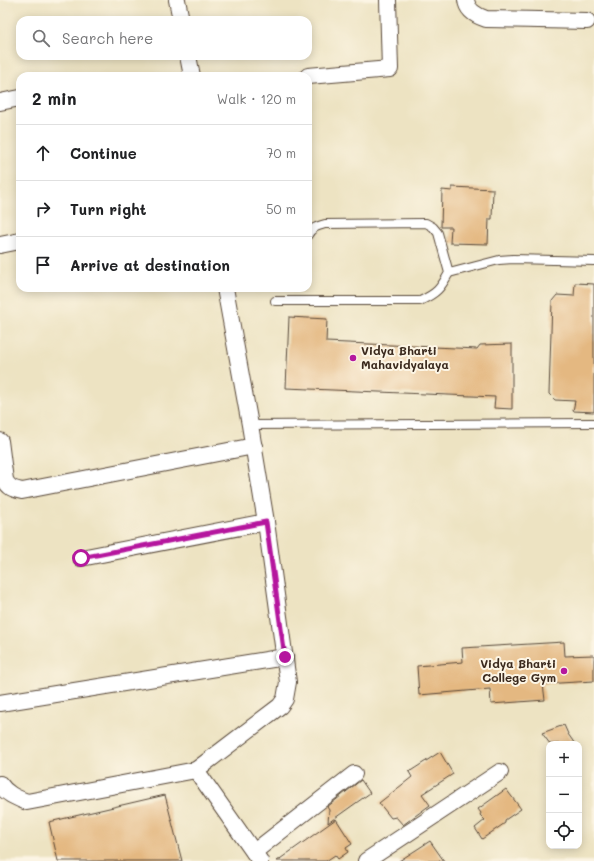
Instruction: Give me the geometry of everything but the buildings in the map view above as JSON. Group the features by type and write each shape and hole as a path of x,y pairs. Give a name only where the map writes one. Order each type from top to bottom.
{"street":[{"path":"177,0 180,16"},
{"path":"312,76 390,69 388,0"},
{"path":"466,0 466,3 471,11 486,19 588,21"},
{"path":"189,60 191,72"},
{"path":"0,102 16,99"},
{"path":"0,245 16,242"},
{"path":"0,784 12,796 27,802 196,770 280,706 285,699 288,682 266,522 254,446 226,292"},
{"path":"0,441 5,480 8,486 22,491 254,446"},
{"path":"81,558 266,522"},
{"path":"0,703 285,657"},
{"path":"196,770 257,856 354,774"},
{"path":"366,861 500,772"}],"lane":[{"path":"312,230 325,224 426,223 433,227 438,233 449,273"},
{"path":"275,301 420,301 431,296 440,288 449,273 499,260 513,258 594,261"},
{"path":"250,425 594,422"}],"place":[{"name":"Vidya Bharti Mahavidyalaya","path":"353,358"},
{"name":"Vidya Bharti College Gym","path":"564,671"}],"route":[{"path":"81,558 266,522 285,657"}]}
